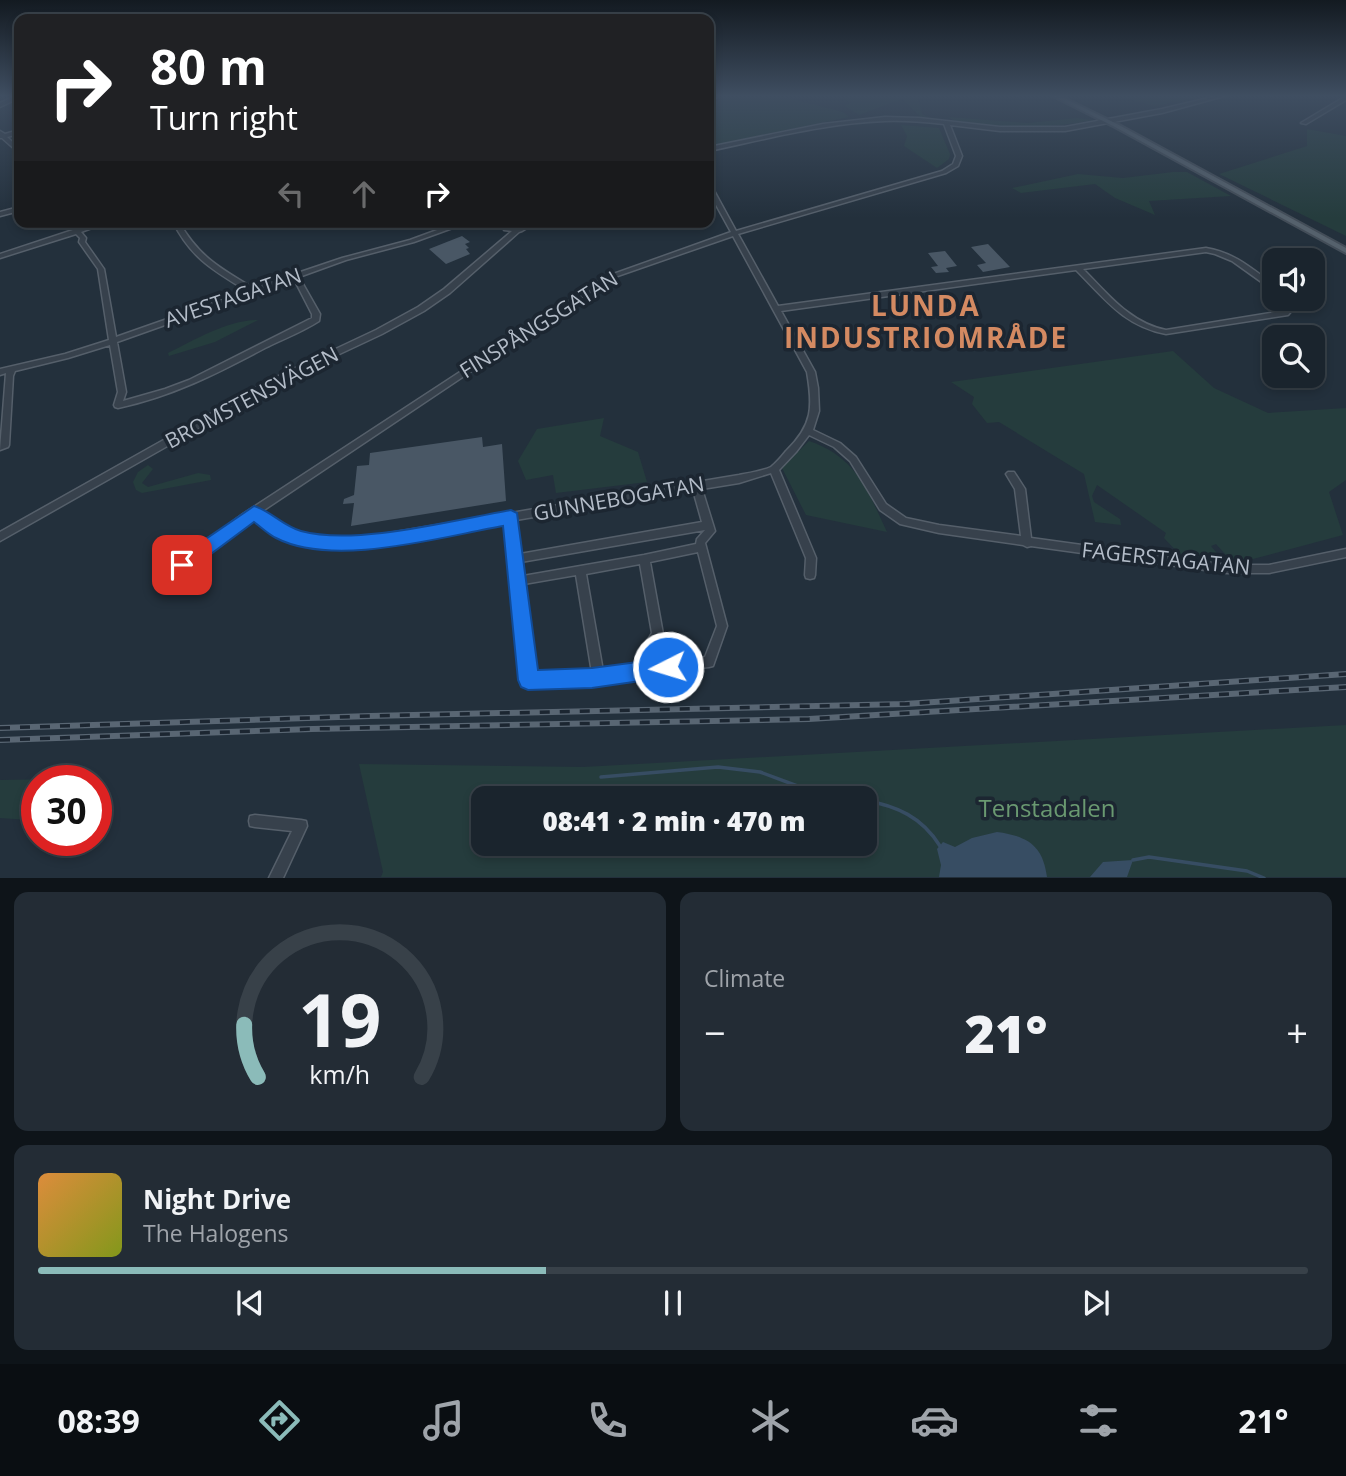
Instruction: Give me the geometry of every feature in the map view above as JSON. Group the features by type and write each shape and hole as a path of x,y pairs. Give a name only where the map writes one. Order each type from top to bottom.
{"main road":[{"path":"1135,136 1346,251"}],"street":[{"path":"714,148 776,136"},
{"name":"FINSPÅNGSGATAN","path":"175,585 182,565 254,513 607,278 732,234 944,172 956,165 959,156 951,136"},
{"path":"714,197 732,234 811,372 815,411 808,431 774,469 811,558 810,575"},
{"path":"73,228 101,269 122,392 118,405 182,386 316,319 316,314 296,277"},
{"path":"0,256 88,228"},
{"path":"179,228 201,260 254,292"},
{"name":"AVESTAGATAN","path":"0,372 114,341 296,277 448,228"},
{"name":"BROMSTENSVÄGEN","path":"495,246 502,228"},
{"path":"511,228 516,231 526,228"},
{"name":"BROMSTENSVÄGEN","path":"0,537 277,380 421,309 516,231"},
{"path":"776,309 1206,250 1222,252 1236,258 1262,279"},
{"path":"1078,268 1137,324 1152,331 1166,332 1287,311"},
{"path":"0,447 5,445 9,376 12,369"},
{"name":"FAGERSTAGATAN","path":"808,431 837,445 853,458 883,507 903,521 1027,542 1227,569 1269,569 1346,553"},
{"name":"GUNNEBOGATAN","path":"254,513 282,533 304,540 340,544 695,486 764,474 774,469"},
{"path":"1012,474 1020,489 1027,542"},
{"path":"511,517 528,680 598,677 647,668 709,662 722,626 700,542 710,531 695,486"},
{"path":"515,559 708,525"},
{"path":"518,581 701,547"},
{"path":"644,559 658,634 646,653 647,668"},
{"path":"580,570 598,677"},
{"path":"255,821 301,826 276,877"}],"green space":[{"path":"714,136 757,136 714,145"},
{"path":"907,136 942,136 950,154 949,159 937,168 904,146"},
{"path":"1307,136 1346,136 1346,236 1219,174 1307,146"},
{"path":"1187,172 1231,196 1149,201 1155,215 1115,198 1095,184 1021,193 1012,188 1078,174 1123,178"},
{"path":"258,320 215,342 169,356 168,353 212,332 235,323"},
{"path":"1173,351 1214,388 1268,413 1346,408 1346,480 1329,492 1343,535 1234,564 1216,544 1211,546 1221,558 1211,561 1181,556 1164,538 1166,533 1097,485 1092,496 1094,502 1120,519 1121,525 1095,522 1084,474 999,422 987,423 972,404 974,397 951,382"},
{"path":"604,418 600,436 638,452 647,482 556,493 553,475 526,480 518,461 537,429"},
{"path":"809,441 825,448 849,465 866,489 887,532 806,515 782,468"},
{"path":"148,465 153,469 142,483 148,487 198,473 210,475 211,480 142,493 136,490 133,482 138,472"},
{"name":"Tenstadalen","path":"1346,725 1346,877 381,877 383,872 359,764 583,767"},
{"path":"0,780 21,780 21,819 0,818"}],"water":[{"path":"997,832 1017,836 1032,844 1042,857 1047,877 939,877 941,865 937,849 943,842 955,847 972,838"},
{"path":"1133,860 1127,877 1090,877 1103,862"}],"building":[{"path":"462,236 470,242 465,244 470,254 446,264 429,249"},
{"path":"988,244 1010,267 983,272 977,265 986,263 971,247"},
{"path":"945,251 957,266 946,268 949,272 936,273 931,267 938,266 928,253"},
{"path":"482,437 483,447 502,444 506,501 351,526 354,503 343,504 344,499 354,495 357,466 369,465 370,453"}],"waterway":[{"path":"601,777 718,767 760,772 798,786"},
{"path":"877,803 917,820 940,846"},
{"path":"1133,860 1149,857 1247,871 1264,878"}],"railway":[{"path":"0,728 370,716 905,704 1346,674"},
{"path":"0,740 312,729 809,719 1346,687"}],"district":[{"name":"LUNDA INDUSTRIOMRÅDE","path":"926,322"}],"route":[{"path":"182,565 254,513 282,533 304,540 340,544 511,517 528,680 592,678 668,667"}]}
